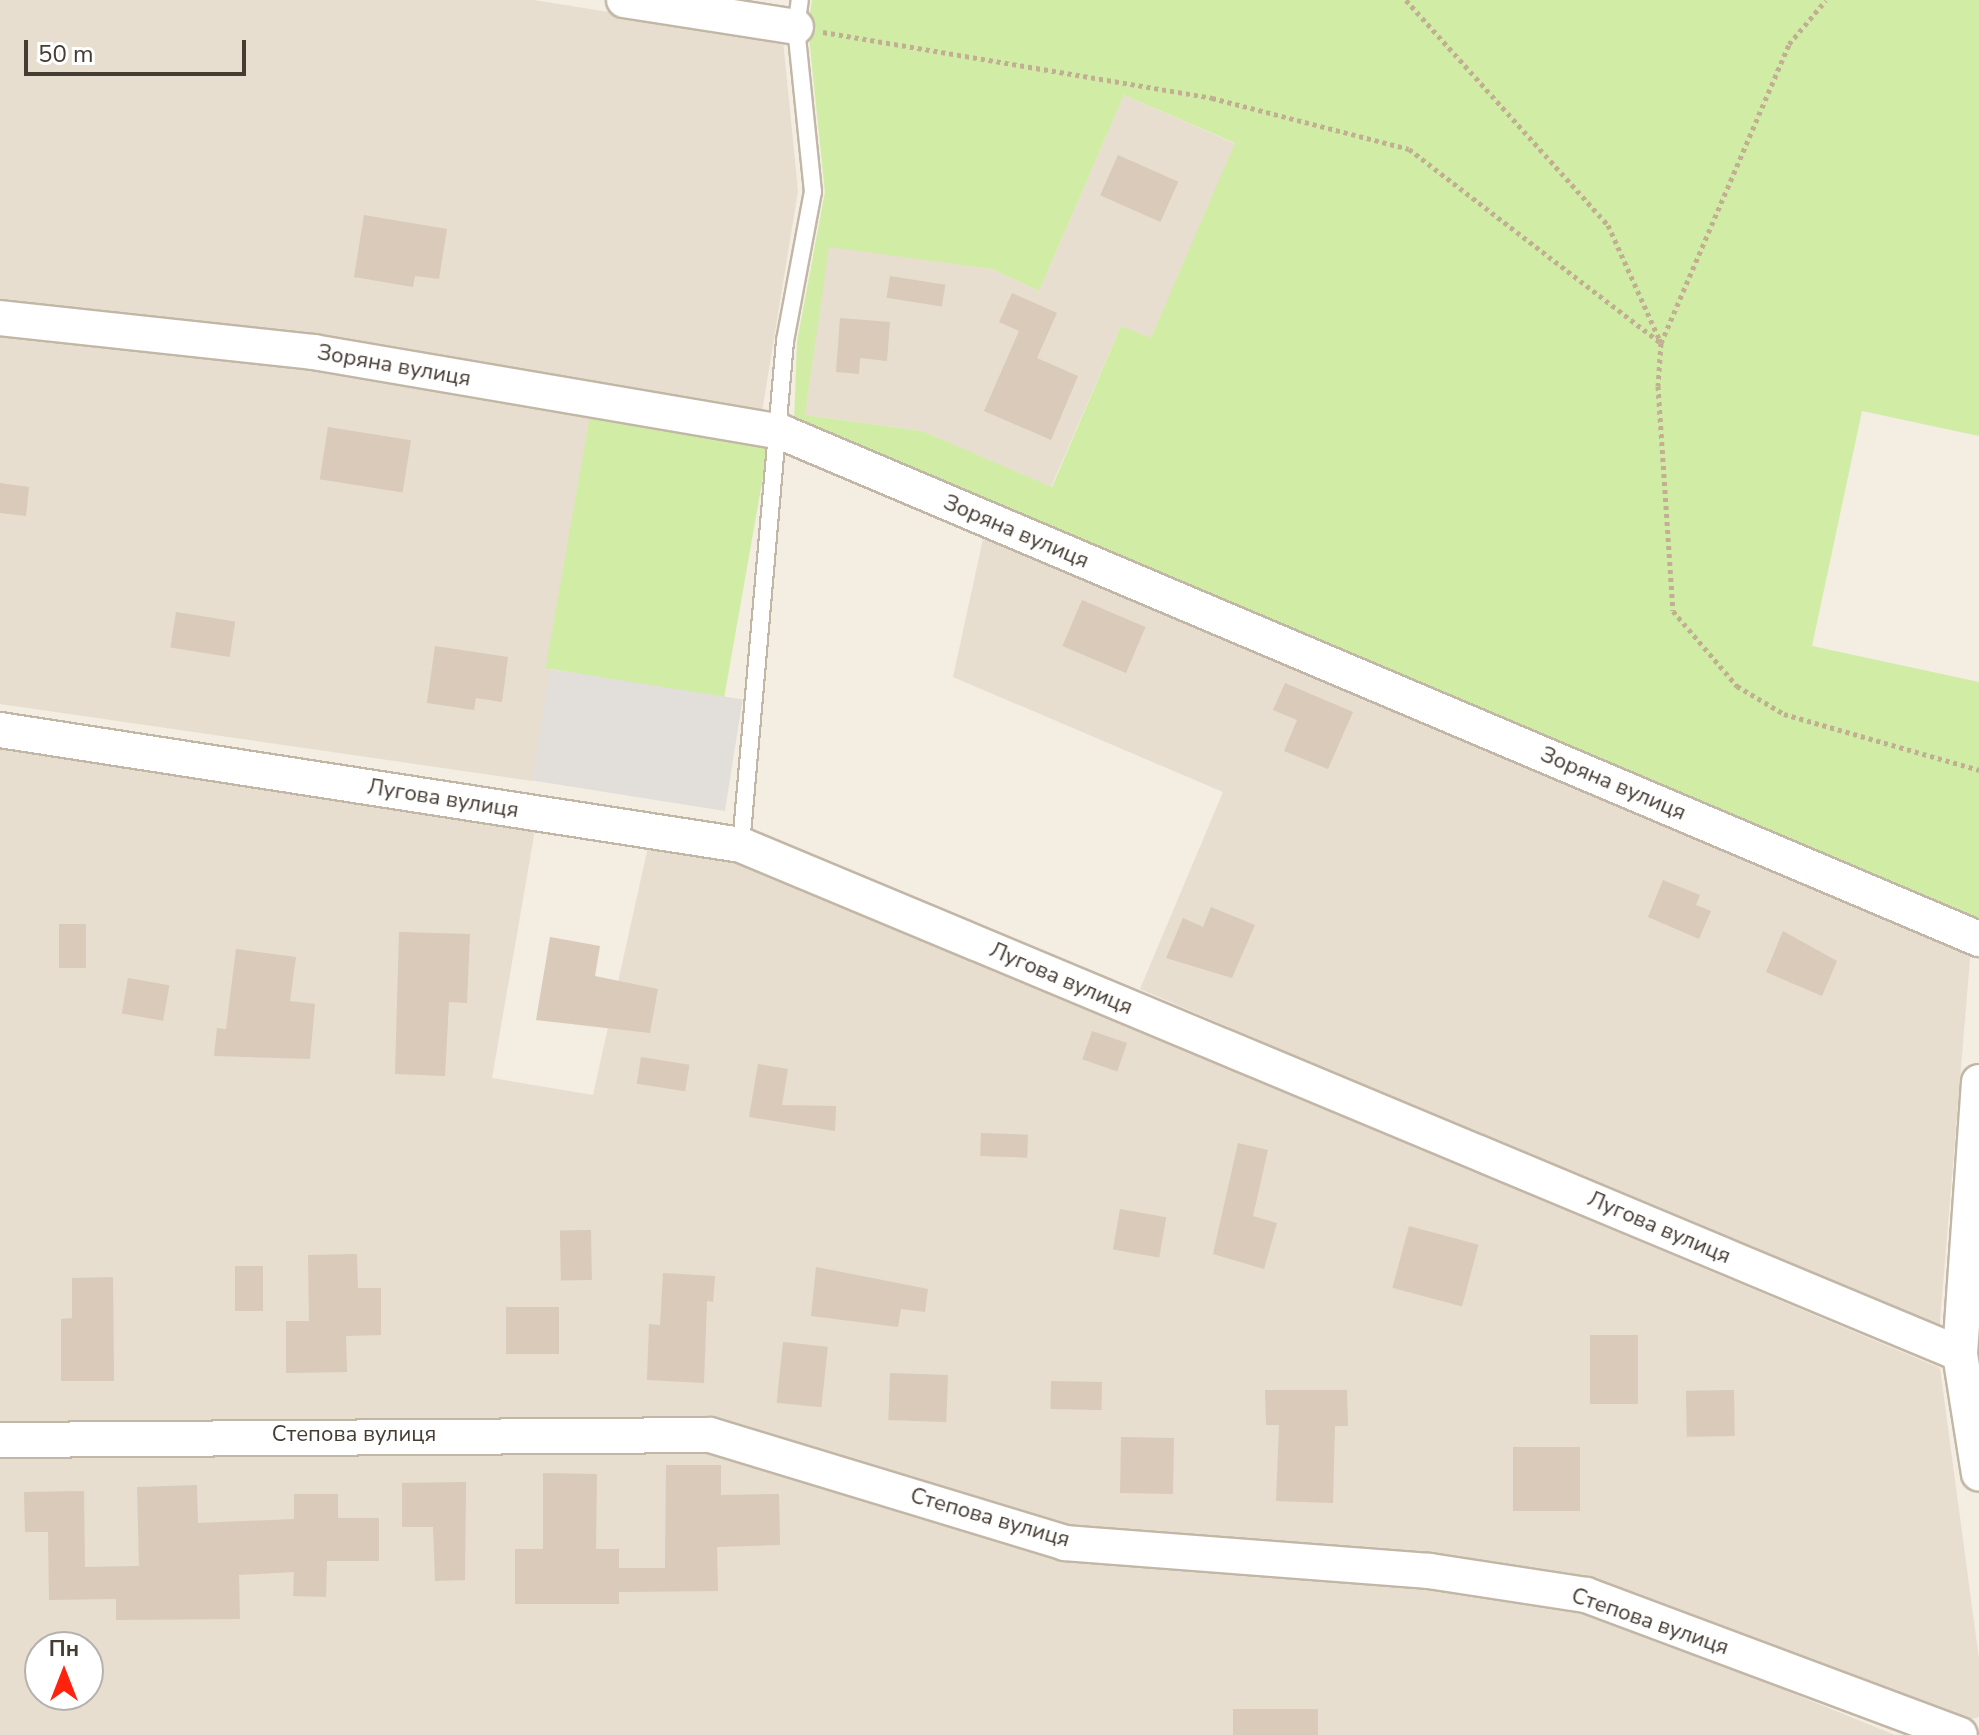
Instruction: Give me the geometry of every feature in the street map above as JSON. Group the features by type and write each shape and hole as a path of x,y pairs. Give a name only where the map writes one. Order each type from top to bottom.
{"street":[{"path":"624,0 798,14"},
{"name":"Зоряна вулиця","path":"0,318 314,352 781,432 1979,939"},
{"name":"Лугова вулиця","path":"0,730 741,845 1960,1354"},
{"path":"1979,1082 1960,1354 1979,1474"},
{"name":"Степова вулиця","path":"0,1440 710,1435 1065,1543 1429,1571 1586,1595 1960,1735"}],"lane":[{"path":"741,845 781,432 785,341 813,192 798,14"}],"path":[{"path":"1406,0 1608,225 1661,343"},
{"path":"1826,0 1789,44 1661,343 1658,386 1673,611 1737,686 1784,714 1979,770"},
{"path":"798,14 1212,98 1409,149 1661,343"}],"shaded area":[{"path":"0,0 534,0 783,40 798,191 761,418 0,305"},
{"path":"1124,95 1236,144 1151,339 1121,326 1051,487 922,431 805,415 828,246 992,269 1039,291"},
{"path":"0,333 311,364 591,410 533,781 0,704"},
{"path":"985,530 1971,947 1939,1333 1140,989 1223,792 953,677"},
{"path":"550,669 743,700 725,811 532,781"},
{"path":"0,747 535,830 492,1078 593,1095 648,847 737,861 1940,1368 1979,1659 1979,1717 1951,1725 1589,1584 1067,1531 712,1423 0,1428"},
{"path":"708,1449 1062,1556 1427,1584 1582,1608 1895,1735 0,1735 0,1453"}],"green space":[{"path":"812,0 1979,0 1979,436 1862,411 1812,646 1979,682 1979,922 794,424 797,342 825,192 808,27","holes":["1124,95 1235,143 1151,338 1121,326 1052,487 922,431 805,415 829,247 992,269 1039,291"]},
{"path":"591,410 769,441 724,699 546,668"}],"building":[{"path":"1118,155 1178,182 1160,222 1100,195"},
{"path":"364,215 447,229 439,279 415,276 413,287 354,277"},
{"path":"890,276 945,285 942,306 887,298"},
{"path":"1012,293 1057,313 1037,358 1078,376 1051,440 984,411 1019,331 999,322"},
{"path":"840,318 890,322 887,361 860,358 859,374 836,372"},
{"path":"328,427 411,440 403,492 320,479"},
{"path":"0,483 29,487 26,516 0,513"},
{"path":"1082,600 1146,627 1126,673 1062,646"},
{"path":"176,612 235,621 230,657 170,648"},
{"path":"435,646 508,657 502,702 476,698 474,710 427,703"},
{"path":"1285,683 1353,712 1328,769 1284,751 1297,720 1273,710"},
{"path":"1663,880 1700,895 1696,905 1711,911 1699,939 1648,917"},
{"path":"1211,907 1255,925 1232,978 1166,958 1183,918 1203,927"},
{"path":"59,924 86,924 86,968 59,968"},
{"path":"1783,931 1837,961 1822,996 1766,972"},
{"path":"399,932 470,934 467,1003 449,1002 445,1076 395,1074"},
{"path":"550,937 600,946 595,976 658,989 650,1033 536,1020"},
{"path":"236,949 296,957 290,1001 315,1004 310,1059 214,1056 217,1028 226,1029"},
{"path":"128,978 169,985 163,1021 122,1013"},
{"path":"1092,1031 1127,1043 1117,1071 1082,1059"},
{"path":"641,1057 689,1065 685,1091 637,1084"},
{"path":"758,1064 788,1069 782,1105 836,1106 835,1131 749,1117"},
{"path":"981,1133 1028,1135 1027,1158 980,1156"},
{"path":"1238,1143 1268,1150 1253,1216 1277,1223 1264,1269 1213,1254"},
{"path":"1120,1209 1166,1217 1159,1258 1113,1249"},
{"path":"1409,1226 1479,1245 1462,1306 1392,1288"},
{"path":"591,1230 592,1280 561,1281 560,1231"},
{"path":"357,1254 358,1288 381,1288 381,1335 346,1336 347,1372 286,1373 286,1321 309,1321 308,1255"},
{"path":"235,1266 263,1266 263,1311 235,1311"},
{"path":"816,1267 928,1289 925,1312 901,1309 898,1327 811,1316"},
{"path":"663,1273 715,1276 713,1302 707,1301 704,1383 647,1380 649,1324 660,1325"},
{"path":"113,1277 114,1381 61,1381 61,1319 72,1318 72,1278"},
{"path":"506,1307 559,1307 559,1354 506,1354"},
{"path":"1590,1335 1638,1335 1638,1404 1590,1404"},
{"path":"783,1342 828,1347 821,1407 777,1403"},
{"path":"890,1373 948,1375 946,1422 888,1420"},
{"path":"1051,1381 1102,1382 1102,1410 1051,1409"},
{"path":"1265,1390 1347,1390 1348,1426 1335,1426 1333,1503 1276,1501 1279,1425 1266,1425"},
{"path":"1734,1390 1735,1436 1687,1437 1686,1391"},
{"path":"1121,1437 1174,1438 1173,1494 1120,1493"},
{"path":"1513,1447 1580,1447 1580,1511 1513,1511"},
{"path":"666,1465 721,1465 721,1495 779,1494 780,1545 717,1547 718,1591 619,1592 619,1604 515,1604 515,1549 543,1549 543,1473 597,1474 596,1549 619,1549 619,1568 665,1568"},
{"path":"466,1482 465,1580 435,1581 433,1527 402,1527 402,1483"},
{"path":"197,1485 198,1523 294,1519 294,1494 338,1494 338,1518 379,1518 379,1561 327,1561 326,1597 293,1596 294,1572 239,1575 240,1619 116,1620 116,1599 49,1600 48,1532 25,1532 24,1492 84,1491 85,1567 139,1566 137,1487"},
{"path":"1233,1709 1318,1709 1318,1735 1233,1735"}]}
